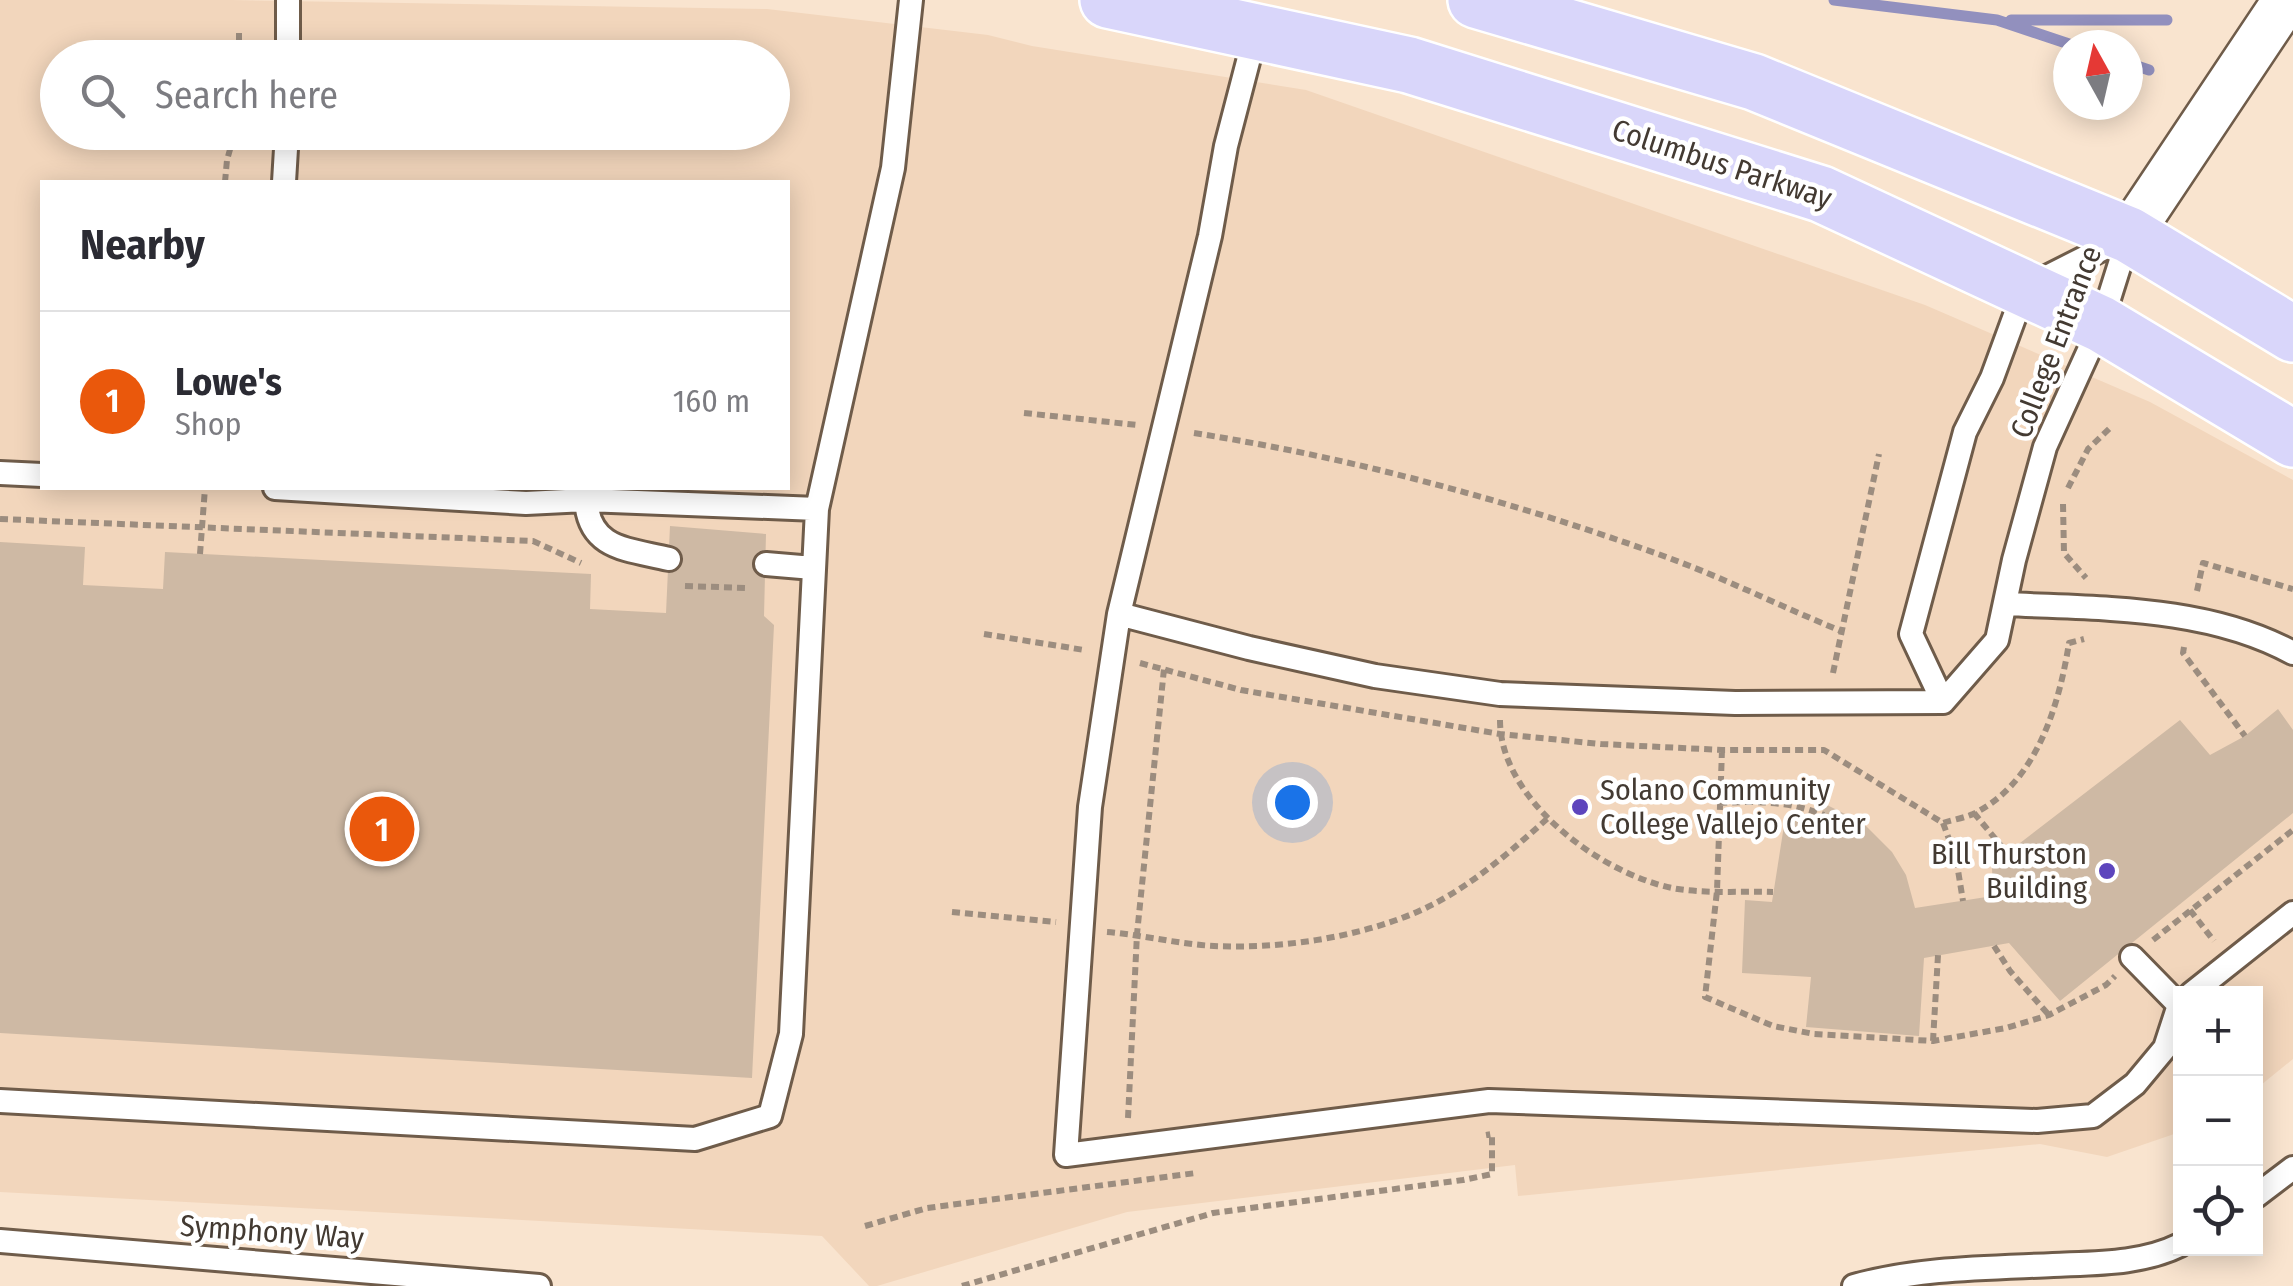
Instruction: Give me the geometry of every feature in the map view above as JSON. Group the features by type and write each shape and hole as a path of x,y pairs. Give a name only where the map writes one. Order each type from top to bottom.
{"main road":[{"name":"Columbus Parkway","path":"1108,0 1409,65 1820,194 2101,324 2293,439"},
{"path":"1476,0 1754,82 2129,235 2293,334"}],"street":[{"path":"2129,235 2286,0"}],"lane":[{"path":"288,0 288,40"},
{"path":"0,1100 694,1140 770,1116 791,1034 817,509 893,168 911,0"},
{"path":"1256,30 1118,614 1090,807 1066,1155 1489,1101 2037,1122 2094,1116 2135,1084 2165,1048 2173,1027"},
{"path":"284,180 286,150"},
{"name":"College Entrance","path":"2129,235 2101,324 2046,447 2014,560 1997,640 1942,702 1911,634 1965,432 1992,378 2025,288 2129,235"},
{"path":"0,473 40,475"},
{"path":"311,490 526,502 586,500 817,509"},
{"path":"586,500 587,521 606,543 669,560"},
{"path":"766,564 813,568"},
{"path":"2007,604 2179,616 2229,626 2293,653"},
{"path":"1118,614 1375,676 1500,694 1734,704 1942,702"},
{"path":"2201,986 2293,913"},
{"path":"2132,957 2173,992"},
{"path":"2263,1191 2293,1168"},
{"name":"Symphony Way","path":"0,1241 369,1278 540,1286"},
{"path":"1854,1286 1962,1269 2118,1262 2173,1249"}],"path":[{"path":"238,33 239,40"},
{"path":"225,180 229,150"},
{"path":"1024,414 1162,428 1291,448 1418,477 1661,555 1841,631"},
{"path":"2090,638 2089,582 2064,553 2063,498 2088,449 2111,427"},
{"path":"1824,750 1841,631 1879,454"},
{"path":"200,554 205,490"},
{"path":"0,519 533,541 586,565"},
{"path":"678,585 766,589"},
{"path":"1126,1149 1137,934 1164,670"},
{"path":"1500,694 1500,734 1504,756 1515,778 1548,818 1586,849 1638,878 1670,888 1773,892"},
{"path":"1722,750 1717,891 1705,997 1753,1020 1814,1034 1933,1041 2006,1028 2049,1014 2106,985 2132,957 2293,830"},
{"path":"1719,803 1760,801 1802,806 1824,815"},
{"path":"1974,813 2007,853"},
{"path":"952,912 1213,946 1292,943 1358,931 1418,912 1510,852 1548,818"},
{"path":"1943,823 1956,858 1963,901"},
{"path":"1994,946 2010,971 2049,1014"},
{"path":"1933,1041 1938,955"},
{"path":"962,1286 1213,1213 1492,1174 1492,1134 1472,1136"},
{"path":"865,1226 927,1208 1200,1172"}],"shaded area":[{"name":"Solano Community College Vallejo Center","path":"0,0 767,9 988,35 1032,46 1306,90 1925,305 2150,402 2293,480 2293,1059 2263,1083 2263,986 2173,986 2173,1134 2107,1157 2040,1144 1518,1196 1515,1165 1127,1212 869,1286 822,1236 0,1192"}],"building":[{"path":"670,526 766,534 764,616 774,625 752,1078 0,1033 0,542 85,547 83,585 163,589 165,552 591,574 590,609 666,613"},
{"name":"Bill Thurston Building","path":"2278,709 2293,730 2293,813 2060,1001 2009,943 1924,958 1919,1036 1806,1027 1811,977 1742,973 1745,900 1772,902 1785,819 1822,826 1823,803 1863,823 1892,852 1906,875 1915,908 1993,896 1992,867 1998,860 2180,720 2210,755 2245,736"}],"waterway":[{"path":"1834,0 1997,20 2053,39"},
{"path":"2011,20 2167,20"},
{"path":"2143,68 2149,70"}],"place":[{"name":"Solano Community College Vallejo Center","path":"1580,807"},
{"name":"Lowe's","path":"382,829"},
{"name":"Bill Thurston Building","path":"2107,871"}]}
